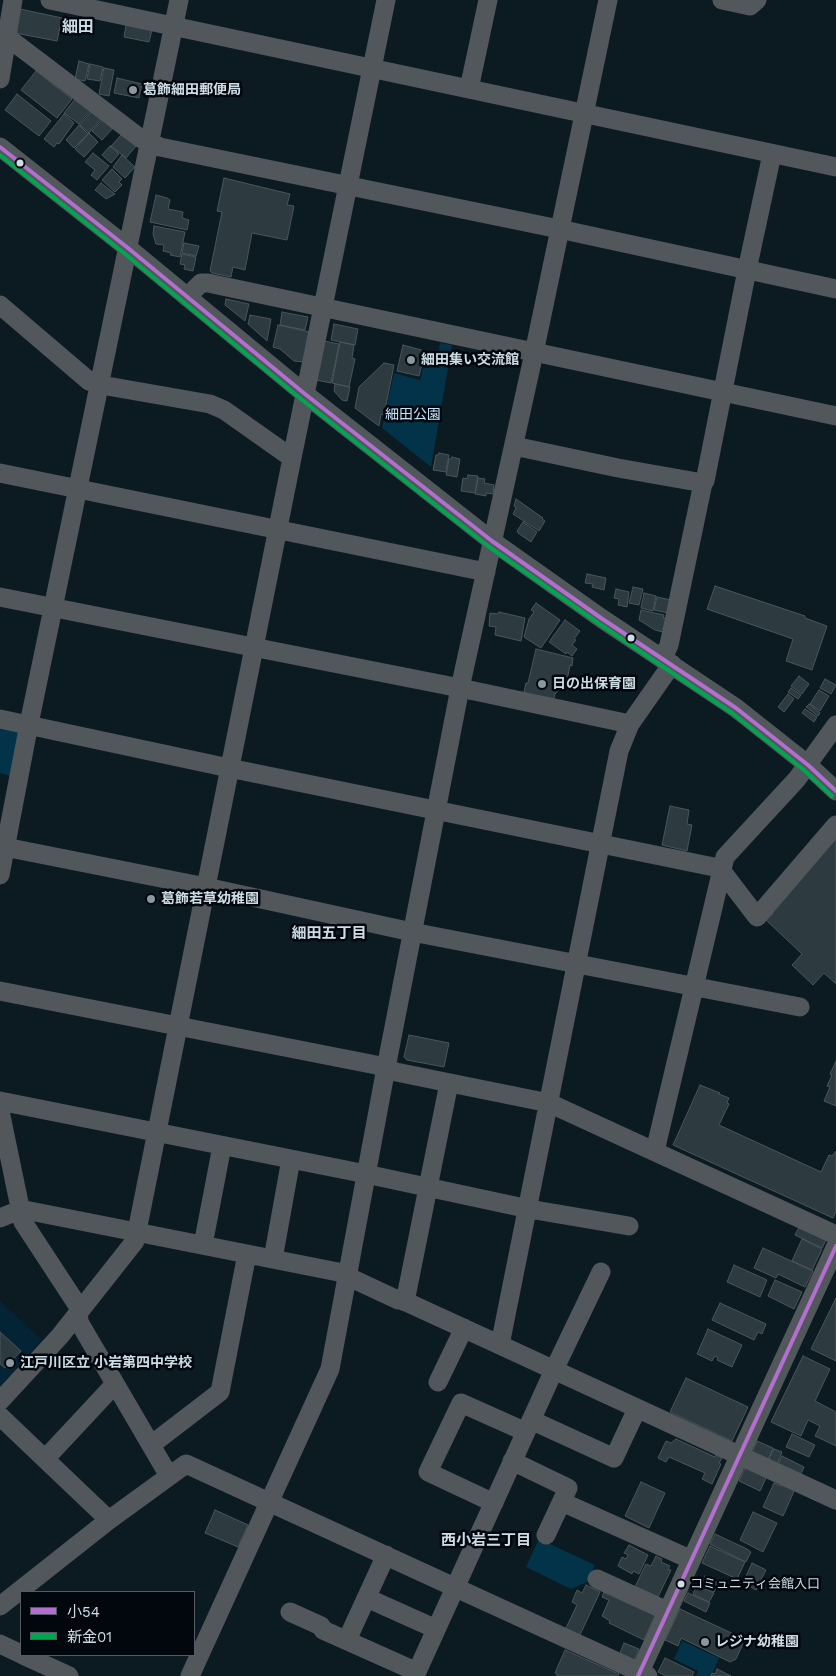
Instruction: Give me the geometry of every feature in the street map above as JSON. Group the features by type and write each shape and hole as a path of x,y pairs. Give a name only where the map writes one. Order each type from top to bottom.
{"street":[{"path":"0,79 13,0"},
{"path":"50,0 836,166"},
{"path":"0,875 3,847 179,0"},
{"path":"0,1401 135,1241 229,768 386,0"},
{"path":"469,89 488,0"},
{"path":"190,1676 330,1369 346,1276 460,688 514,446 608,0"},
{"path":"722,0 750,6 757,0"},
{"path":"7,37 140,138 160,147 559,229 836,289"},
{"path":"0,148 128,248 305,394 492,541 608,623 668,661 736,708 808,765 836,791"},
{"path":"500,1345 529,1209 619,751 630,724 668,661 772,154"},
{"path":"187,297 201,283 208,283 836,416"},
{"path":"0,306 89,381 210,404 224,410 292,458"},
{"path":"514,446 618,468 703,483"},
{"path":"0,473 486,572"},
{"path":"0,597 254,649 460,688 630,724"},
{"path":"0,719 229,768 714,866 721,870 757,917 836,825"},
{"path":"654,1151 725,857 808,765 836,725"},
{"path":"3,847 206,887 412,932 800,1007"},
{"path":"0,991 386,1068 549,1103 836,1235"},
{"path":"405,1302 449,1083"},
{"path":"0,1101 366,1174 529,1209 629,1226"},
{"path":"0,1111 23,1222 78,1310 79,1322 169,1476"},
{"path":"203,1245 222,1146"},
{"path":"273,1259 291,1159"},
{"path":"0,1218 20,1210 338,1272 464,1328 836,1500"},
{"path":"0,1606 108,1520 186,1464 642,1675 667,1611 836,1246"},
{"path":"151,1445 220,1392 247,1254"},
{"path":"290,1612 416,1674 554,1370 602,1272"},
{"path":"438,1382 464,1328"},
{"path":"45,1459 115,1384"},
{"path":"494,1503 428,1472 461,1403 614,1458 637,1409"},
{"path":"0,1416 108,1520"},
{"path":"512,1462 568,1488 546,1535"},
{"path":"562,1502 683,1556 690,1562"},
{"path":"347,1640 386,1555"},
{"path":"597,1579 667,1611"},
{"path":"366,1598 436,1629"},
{"path":"0,1644 20,1653"},
{"path":"26,1656 68,1676"}],"shaded area":[{"name":"江戸川区立 小岩第四中学校","path":"0,1301 42,1340 0,1386"}],"green space":[{"name":"細田公園","path":"440,343 452,345 431,467 382,428 394,373 420,380 425,359 437,361"},
{"path":"0,729 19,732 10,776 0,773"},
{"path":"539,1539 595,1565 587,1582 571,1589 526,1567"},
{"path":"682,1641 719,1658 711,1676 696,1676 698,1671 674,1659"}],"building":[{"path":"20,9 62,18 57,41 15,33"},
{"path":"126,25 152,30 149,42 124,37"},
{"path":"79,61 89,64 85,81 75,79"},
{"path":"90,64 103,67 100,81 87,79"},
{"path":"104,68 114,70 109,96 99,94"},
{"path":"36,71 72,99 57,118 21,90"},
{"path":"117,78 142,84 139,98 114,93"},
{"path":"17,94 51,121 39,136 5,110"},
{"path":"76,98 91,110 79,124 64,113"},
{"path":"92,111 101,118 89,133 80,125"},
{"path":"64,114 74,123 59,144 57,143 54,147 44,139"},
{"path":"103,118 114,127 102,140 92,131"},
{"path":"79,125 88,134 74,148 66,140"},
{"path":"89,133 98,142 84,157 75,149"},
{"path":"122,134 136,146 126,158 111,146"},
{"path":"110,146 119,154 111,163 102,155"},
{"path":"93,153 109,166 97,180 91,175 95,170 85,162"},
{"path":"122,155 135,167 125,178 113,167"},
{"path":"112,169 122,179 119,182 122,185 115,192 102,180"},
{"path":"224,178 290,194 287,205 294,206 287,240 252,233 245,270 233,267 231,277 210,271 222,212 217,211"},
{"path":"101,183 115,194 106,199 95,190"},
{"path":"156,195 170,200 168,209 183,212 182,218 189,220 187,230 150,222"},
{"path":"154,226 185,232 180,257 170,255 171,253 163,251 164,245 156,244 153,234"},
{"path":"184,243 199,246 196,256 182,253"},
{"path":"182,254 196,257 193,271 184,269 185,265 180,264"},
{"path":"226,299 249,304 245,321 225,305"},
{"path":"282,312 308,317 305,330 280,325"},
{"path":"250,315 271,319 267,341 248,324"},
{"path":"334,324 358,329 355,345 331,340"},
{"path":"278,325 310,332 304,362 294,361 280,349 273,347"},
{"path":"324,341 339,344 331,383 316,380"},
{"path":"340,342 354,345 352,358 355,359 349,387 332,383"},
{"path":"403,345 425,351 419,376 397,371"},
{"path":"384,363 394,365 384,415 381,414 379,426 355,408 359,387"},
{"path":"335,384 350,387 347,401 342,400 334,391"},
{"path":"439,453 449,455 446,472 433,470 436,455"},
{"path":"452,457 460,459 457,477 446,475 449,459"},
{"path":"468,475 478,476 475,493 461,491 463,478 467,479"},
{"path":"478,478 485,479 484,483 494,485 493,494 486,493 486,496 475,494"},
{"path":"516,499 543,518 545,521 539,531 513,514 516,508 514,506"},
{"path":"523,522 537,532 531,542 517,531"},
{"path":"587,574 606,578 604,590 592,587 593,584 585,583"},
{"path":"715,586 805,616 805,618 827,626 812,670 786,661 793,639 707,609"},
{"path":"633,587 643,589 639,605 629,603"},
{"path":"616,589 629,592 627,607 618,605 619,599 614,598"},
{"path":"644,593 656,596 653,611 641,608"},
{"path":"657,597 671,600 668,613 654,610"},
{"path":"536,603 560,620 541,648 524,637 529,619 534,612 531,610"},
{"path":"641,610 664,615 663,618 666,618 663,632 655,630 639,620"},
{"path":"499,612 525,618 521,641 495,635 496,627 489,626 490,613 498,614"},
{"path":"565,620 580,631 572,645 577,649 572,656 549,642"},
{"path":"536,649 573,658 567,680 555,694 553,702 523,696"},
{"path":"799,676 809,684 802,694 791,686"},
{"path":"825,679 836,685 831,694 820,688"},
{"path":"791,688 801,695 798,699 788,692"},
{"path":"819,690 829,696 820,711 810,704"},
{"path":"788,694 794,699 784,712 778,707"},
{"path":"809,704 820,713 818,716 806,707"},
{"path":"805,709 817,717 814,722 802,713"},
{"path":"670,806 689,810 687,824 692,825 687,851 662,845"},
{"path":"836,835 836,984 824,973 813,985 792,965 802,954 766,920 773,914 767,909"},
{"path":"409,1035 449,1043 444,1067 407,1060 404,1057"},
{"path":"836,1061 836,1106 824,1101 830,1087 827,1086 832,1075 830,1074"},
{"path":"700,1085 729,1098 727,1103 729,1104 719,1125 821,1172 829,1155 832,1156 836,1151 836,1212 833,1218 673,1145"},
{"path":"799,1227 826,1240 822,1248 795,1235"},
{"path":"802,1239 822,1249 812,1270 792,1261"},
{"path":"763,1248 813,1271 805,1287 778,1274 776,1278 754,1268"},
{"path":"734,1265 767,1280 760,1297 727,1282"},
{"path":"775,1280 802,1292 794,1309 768,1296"},
{"path":"836,1298 836,1361 811,1349"},
{"path":"720,1303 766,1324 762,1334 758,1332 754,1340 712,1320"},
{"path":"708,1329 742,1345 732,1367 717,1360 718,1358 715,1356 712,1361 697,1354"},
{"path":"0,1332 21,1351 5,1368 0,1364"},
{"path":"803,1356 830,1369 815,1401 836,1412 836,1446 815,1436 820,1426 808,1420 801,1436 771,1422"},
{"path":"686,1378 748,1407 732,1441 670,1412"},
{"path":"792,1434 815,1445 809,1457 786,1447"},
{"path":"676,1439 715,1457 716,1455 722,1458 712,1484 702,1479 705,1473 669,1457 666,1462 658,1458 666,1441 671,1443"},
{"path":"757,1441 773,1448 768,1460 752,1453"},
{"path":"774,1449 782,1452 777,1464 768,1460"},
{"path":"782,1456 804,1467 800,1476 777,1466"},
{"path":"746,1466 767,1476 760,1491 739,1481"},
{"path":"641,1482 665,1493 649,1528 625,1516"},
{"path":"774,1483 781,1486 782,1483 795,1489 783,1516 763,1507"},
{"path":"215,1510 248,1525 238,1547 205,1533"},
{"path":"753,1512 777,1523 763,1552 740,1540"},
{"path":"715,1534 751,1552 746,1562 710,1544"},
{"path":"629,1545 648,1555 639,1574 633,1571 632,1574 618,1566 622,1557 626,1559 628,1555 624,1553"},
{"path":"710,1546 745,1562 737,1579 702,1563"},
{"path":"656,1556 662,1559 661,1562 670,1566 668,1569 671,1570 658,1597 635,1587 646,1564 651,1566"},
{"path":"752,1563 766,1570 756,1590 743,1583"},
{"path":"705,1576 718,1583 714,1592 701,1585"},
{"path":"586,1585 600,1592 579,1637 565,1630 577,1605 572,1602 577,1590 582,1593"},
{"path":"697,1585 714,1593 709,1602 693,1594"},
{"path":"606,1588 657,1611 644,1640 609,1623 610,1621 602,1616 609,1600 602,1597"},
{"path":"688,1593 710,1603 706,1612 684,1601"},
{"path":"680,1609 740,1637 743,1644 736,1659 730,1662 681,1638 678,1646 665,1640"},
{"path":"624,1643 639,1649 634,1661 619,1655"},
{"path":"565,1650 619,1674 618,1676 557,1676 555,1673"},
{"path":"665,1658 694,1672 692,1676 666,1676 658,1672"},
{"path":"717,1669 731,1676 711,1676 712,1673 715,1674"}],"transit line":[{"name":"小54","path":"0,147 128,248 305,394 492,541 601,618 736,708 808,765 836,791"},
{"name":"新金01","path":"0,155 124,253 301,399 488,546 732,713 804,770 832,796"},
{"name":"小54","path":"638,1676 836,1246"}],"place":[{"name":"葛飾細田郵便局","path":"133,90"},
{"name":"細田集い交流館","path":"411,360"},
{"name":"日の出保育園","path":"542,684"},
{"name":"葛飾若草幼稚園","path":"151,899"},
{"name":"江戸川区立 小岩第四中学校","path":"10,1363"},
{"name":"コミュニティ会館入口","path":"681,1584"},
{"name":"レジナ幼稚園","path":"705,1642"}],"district":[{"name":"細田","path":"78,27"},
{"name":"細田五丁目","path":"329,934"},
{"name":"西小岩三丁目","path":"486,1541"}]}
